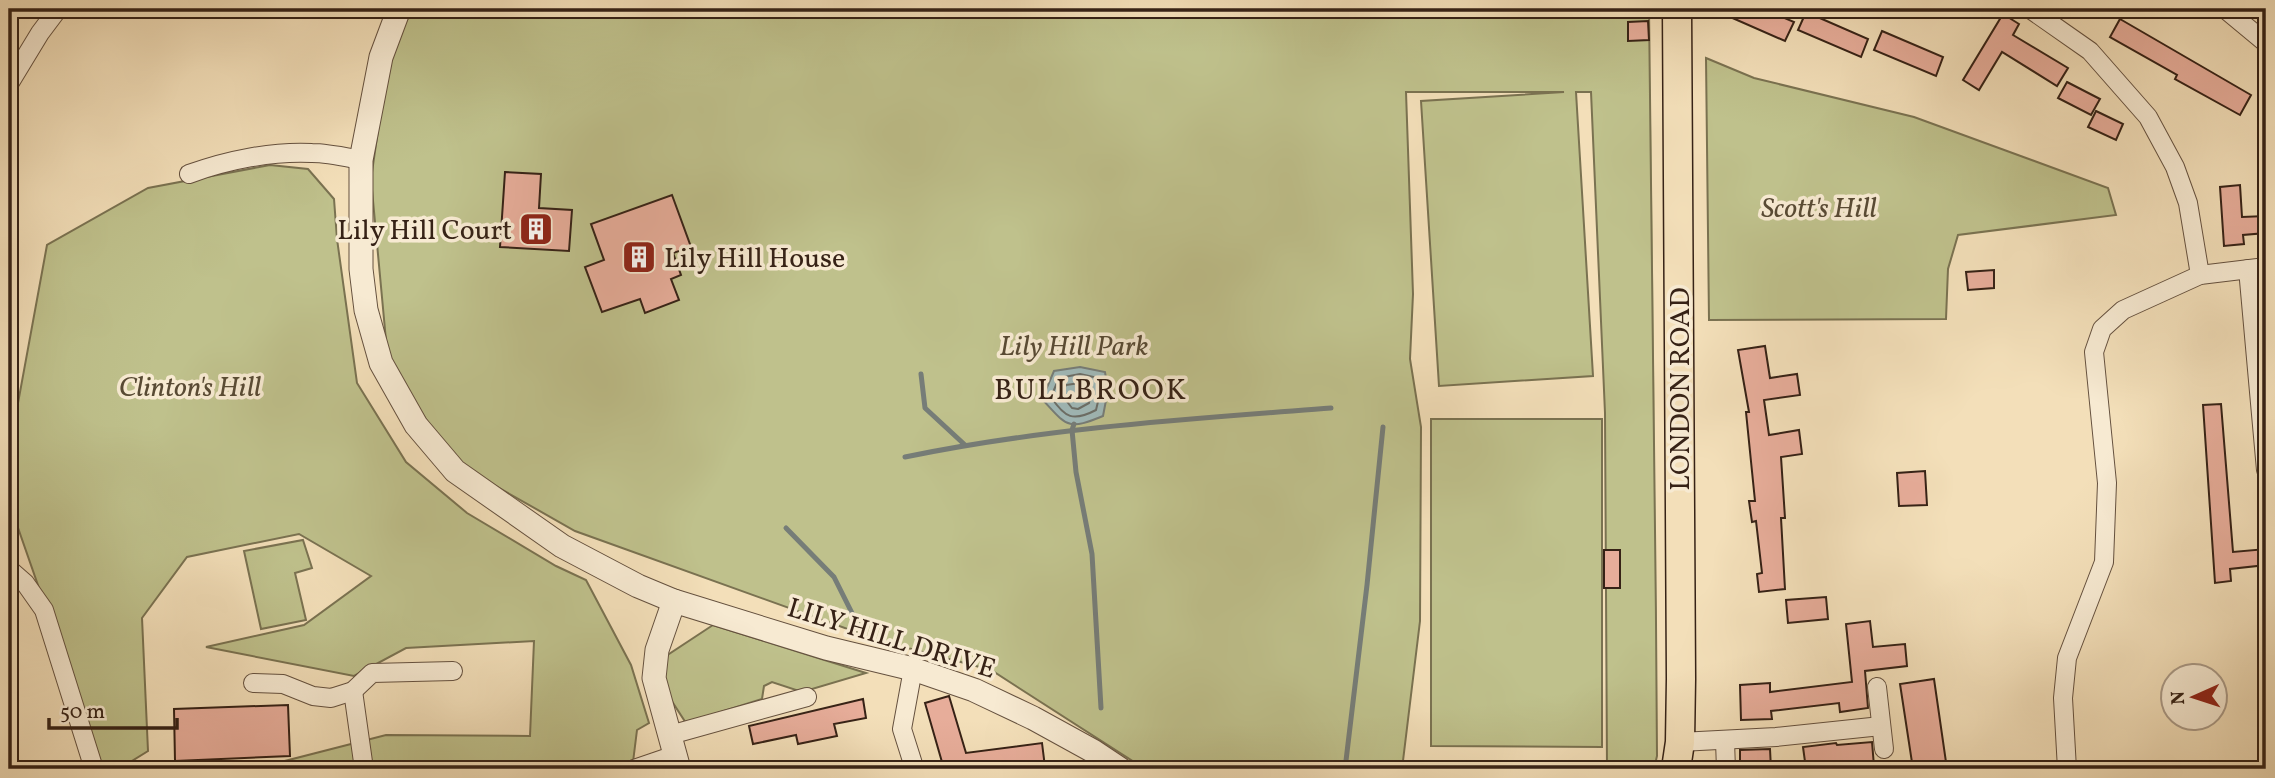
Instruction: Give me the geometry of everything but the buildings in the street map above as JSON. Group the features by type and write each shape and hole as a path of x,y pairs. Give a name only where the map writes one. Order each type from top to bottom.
{"main road":[{"name":"LONDON ROAD","path":"1675,769 1680,742 1677,9"}],"street":[{"path":"9,84 58,9"},
{"name":"LILY HILL DRIVE","path":"399,9 381,57 360,160 361,269 366,310 380,363 416,425 455,471 533,527 590,562 674,601 826,648 913,669 974,690 1007,704 1094,751 1120,769"},
{"path":"2030,9 2090,51 2148,117 2175,167 2189,204 2200,275"},
{"path":"2225,9 2266,43"},
{"path":"190,174 221,162 242,158 311,152 360,160"},
{"path":"2067,769 2063,698 2067,658 2104,562 2107,483 2094,352 2102,329 2123,310 2200,275 2257,268 2266,470"},
{"path":"9,569 25,583 44,610 94,769"},
{"path":"674,601 657,650 654,678 675,753"},
{"path":"913,669 902,729 914,767"},
{"path":"253,683 283,684 313,696 331,698 353,691 372,673 453,671"},
{"path":"1877,687 1884,750"},
{"path":"353,691 365,769"},
{"path":"634,769 807,697"},
{"path":"1680,742 1725,741 1881,726"},
{"path":"1725,741 1726,769"}],"green space":[{"name":"Lily Hill Park","path":"412,9 1649,9 1657,756 1654,769 1607,769 1605,413 1591,92 1576,92 1593,376 1439,386 1421,101 1564,92 1406,92 1413,294 1410,359 1421,427 1420,621 1402,769 1145,769 991,670 881,641 575,531 455,463 388,362 371,179 388,60"},
{"name":"Scott's Hill","path":"1706,58 1754,78 1914,117 2108,188 2116,215 1958,235 1948,269 1946,319 1709,320"},
{"name":"Clinton's Hill","path":"270,165 308,169 334,199 357,383 406,462 467,513 556,566 586,580 631,665 649,723 637,730 633,762 603,769 286,769 277,763 386,735 530,736 534,641 406,648 354,676 206,647 304,625 371,576 299,534 187,557 142,618 148,751 119,769 102,769 9,502 9,452 47,245 148,188"},
{"path":"1431,419 1602,419 1602,747 1431,746"},
{"path":"303,540 312,568 295,573 306,620 261,629 244,551"},
{"path":"713,625 866,673 802,692 772,682 764,686 762,699 686,723 664,689 657,662"}],"water":[{"path":"1080,367 1105,372 1108,390 1103,416 1074,424 1063,420 1042,399 1054,371"}],"waterway":[{"path":"921,374 925,408 965,445"},
{"path":"905,457 1064,432 1331,408"},
{"path":"1074,424 1072,430 1076,472 1092,554 1101,708"},
{"path":"1345,769 1383,427"},
{"path":"786,528 834,577 859,627"}],"place":[{"name":"Lily Hill Court","path":"536,229"},
{"name":"Lily Hill House","path":"639,257"}],"district":[{"name":"BULLBROOK","path":"1091,389"}]}
